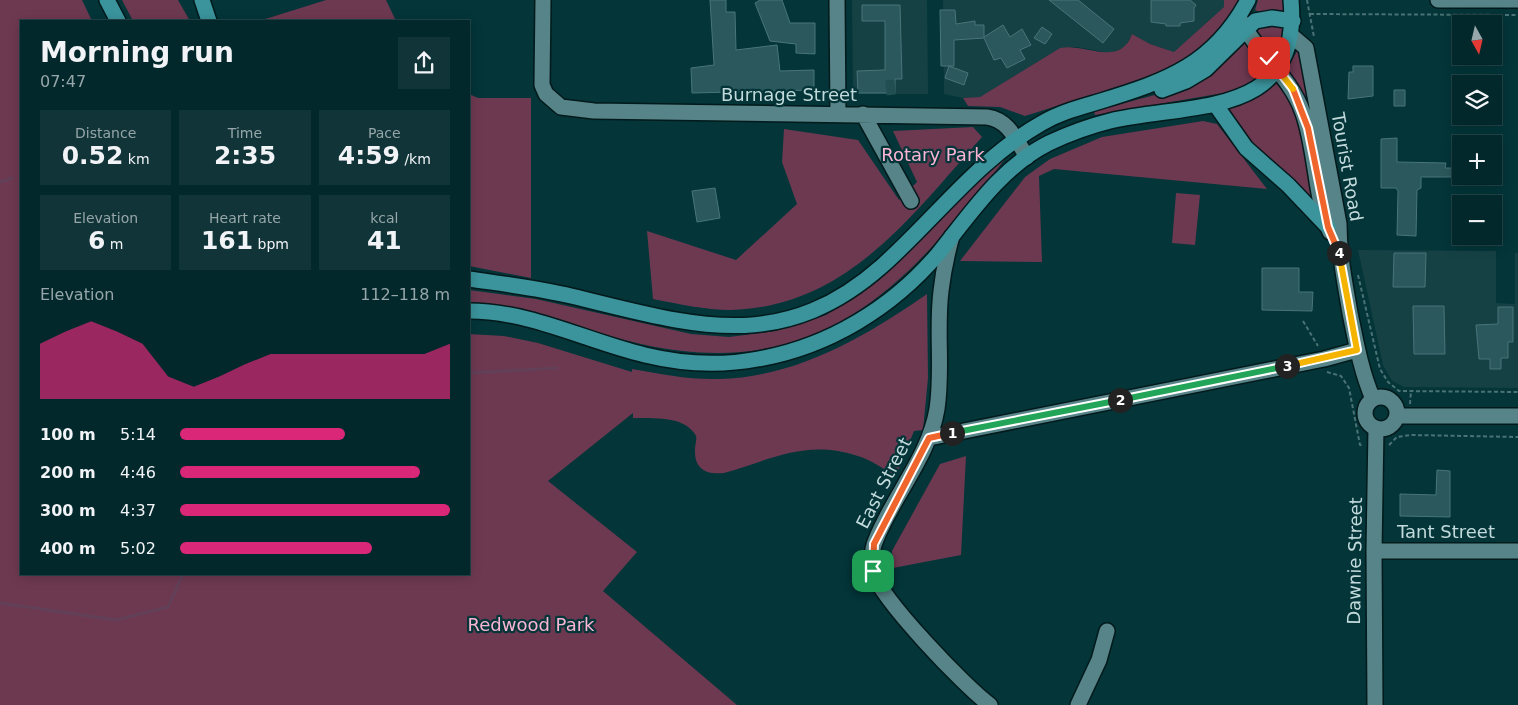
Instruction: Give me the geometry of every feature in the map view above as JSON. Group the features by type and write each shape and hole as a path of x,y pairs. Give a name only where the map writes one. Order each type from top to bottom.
{"highway":[{"path":"107,0 117,20"},
{"path":"202,0 209,20"},
{"path":"470,279 543,290 697,325 737,327 778,321 817,309 870,276 966,180 1016,139 1063,113 1146,87 1163,90 1195,76 1224,54 1242,24 1248,0"},
{"path":"470,311 520,317 663,359 703,363 757,360 810,345 845,330 868,316 923,270 990,190 1027,157 1064,136 1109,121 1215,104 1248,94 1263,84 1278,68 1287,52 1292,28 1291,0"},
{"path":"1242,24 1265,18 1292,28"},
{"path":"1215,104 1246,148 1283,180 1328,227"}],"street":[{"name":"Burnage Street","path":"543,0 542,86 552,101 561,107 573,110 864,114 993,118 1006,124 1027,157"},
{"path":"837,0 838,114"},
{"path":"1438,0 1518,0"},
{"name":"Tourist Road","path":"1242,24 1292,88 1303,113 1328,227 1339,252"},
{"name":"Tourist Road","path":"1292,28 1306,48 1339,224 1339,252 1357,350 1364,380 1372,399"},
{"path":"864,114 911,201"},
{"name":"East Street","path":"952,236 941,292 940,379 937,410 929,438 874,544 873,571 883,591 945,663 971,691 990,705"},
{"path":"929,438 1324,359 1357,350"},
{"path":"1382,396 1390,399 1396,406 1397,416 1393,424 1385,429 1376,428 1368,423 1365,415 1366,406 1372,399 1382,396"},
{"path":"1397,416 1518,416"},
{"name":"Dawnie Street","path":"1374,699 1376,428"},
{"name":"Tant Street","path":"1374,551 1518,551"},
{"path":"1078,705 1099,660 1107,631"}],"path":[{"path":"1310,14 1518,15"},
{"path":"1303,322 1320,350"},
{"path":"1325,365 1327,372 1342,376 1349,388 1360,445"},
{"path":"1388,382 1399,391 1518,392"},
{"path":"1384,446 1388,448 1397,437 1411,435 1518,437"}],"shaded area":[{"path":"852,0 927,0 928,94 853,94"},
{"path":"943,0 1224,0 1224,7 1174,52 1150,44 1132,34 1125,47 1111,53 1076,47 1060,48 980,97 963,98 944,94"},
{"path":"1358,250 1496,251 1496,303 1515,304 1515,253 1518,253 1518,388 1404,387 1392,381 1383,365"}],"green space":[{"name":"Redwood Park","path":"0,0 82,0 92,20 20,20 20,575 470,575 470,334 504,336 538,343 632,372 632,369 697,379 748,377 803,363 829,352 879,325 927,294 928,378 923,430 914,431 896,476 863,458 839,451 822,450 790,453 724,473 707,472 699,466 695,456 696,437 689,428 667,419 633,418 633,413 548,481 637,552 603,591 737,705 0,705"},
{"path":"122,0 178,0 189,20 132,20"},
{"path":"326,0 386,0 396,20 262,20"},
{"path":"1224,0 1239,0 1224,26 1191,56 1155,75 1025,116 1000,107 968,106 963,98 980,97 1060,48 1070,47 1111,52 1119,50 1126,44 1132,34 1150,44 1174,52 1224,7"},
{"path":"1258,0 1284,0 1285,14 1255,10"},
{"path":"1271,25 1284,27 1275,57 1253,31"},
{"path":"1243,38 1269,65 1254,80 1235,91 1095,115 1094,111 1174,90"},
{"path":"1297,51 1299,51 1311,106 1307,105 1286,71"},
{"path":"1279,79 1300,121 1317,207 1260,154 1226,110 1255,99"},
{"path":"470,94 478,98 531,98 531,278 470,266"},
{"path":"1203,121 1217,124 1267,189 1054,169 1039,176 1042,262 960,261 1025,177 1050,159 1102,137"},
{"name":"Rotary Park","path":"973,127 982,137 930,197 874,252 843,275 809,293 772,305 721,310 653,299 647,231 736,260 797,204 782,162 784,129 858,140 899,200 917,182 893,131"},
{"path":"1008,155 934,245 895,282 854,313 810,336 760,350 704,353 641,344 535,313 492,304 470,302 470,290 536,299 691,334 729,337 776,331 826,315 878,281 982,173"},
{"path":"1176,193 1200,195 1195,245 1172,243"},
{"path":"966,456 961,555 893,568 892,551 940,464"}],"building":[{"path":"710,0 726,0 726,12 735,12 736,50 777,45 780,71 814,70 814,90 692,93 691,68 714,65"},
{"path":"760,0 782,0 790,23 815,23 815,54 796,53 796,44 770,41 755,3"},
{"path":"1049,0 1078,0 1114,29 1103,43"},
{"path":"1151,0 1190,0 1196,5 1194,8 1194,21 1180,23 1180,26 1166,26 1166,24 1151,22"},
{"path":"862,5 900,5 902,79 895,79 895,93 858,93 857,71 885,70 885,21 862,21"},
{"path":"940,10 955,10 956,24 975,21 975,25 984,25 984,37 1003,25 1010,37 1022,29 1031,45 1020,50 1025,59 1007,68 1001,58 994,60 984,38 954,40 954,66 941,66"},
{"path":"1042,27 1052,34 1045,44 1034,38"},
{"path":"949,66 968,73 964,85 945,78"},
{"path":"1353,66 1373,66 1373,96 1348,99 1349,72 1353,72"},
{"path":"1394,90 1405,90 1405,106 1394,106"},
{"path":"1397,138 1397,162 1446,163 1445,168 1452,168 1452,177 1421,177 1421,188 1417,190 1416,236 1397,235 1398,191 1396,188 1381,188 1381,139"},
{"path":"715,188 720,218 697,222 692,191"},
{"path":"1394,253 1426,253 1425,287 1393,287"},
{"path":"1262,268 1299,268 1299,292 1313,292 1312,311 1262,310"},
{"path":"1413,306 1444,306 1445,354 1414,354"},
{"path":"1498,307 1513,307 1513,342 1508,342 1508,358 1501,358 1501,369 1490,369 1490,359 1479,359 1476,325 1498,324"},
{"path":"1437,470 1450,471 1450,517 1400,516 1400,494 1436,495"}],"waterway":[{"path":"0,182 12,178"},
{"path":"470,373 557,368"},
{"path":"0,603 116,620 168,607 183,575"}],"tunnel":[{"path":"886,88 895,87"}],"route":[{"path":"873,571 874,544 929,438 1324,359 1357,350 1339,252 1328,227 1308,128 1292,88 1269,58"}]}
